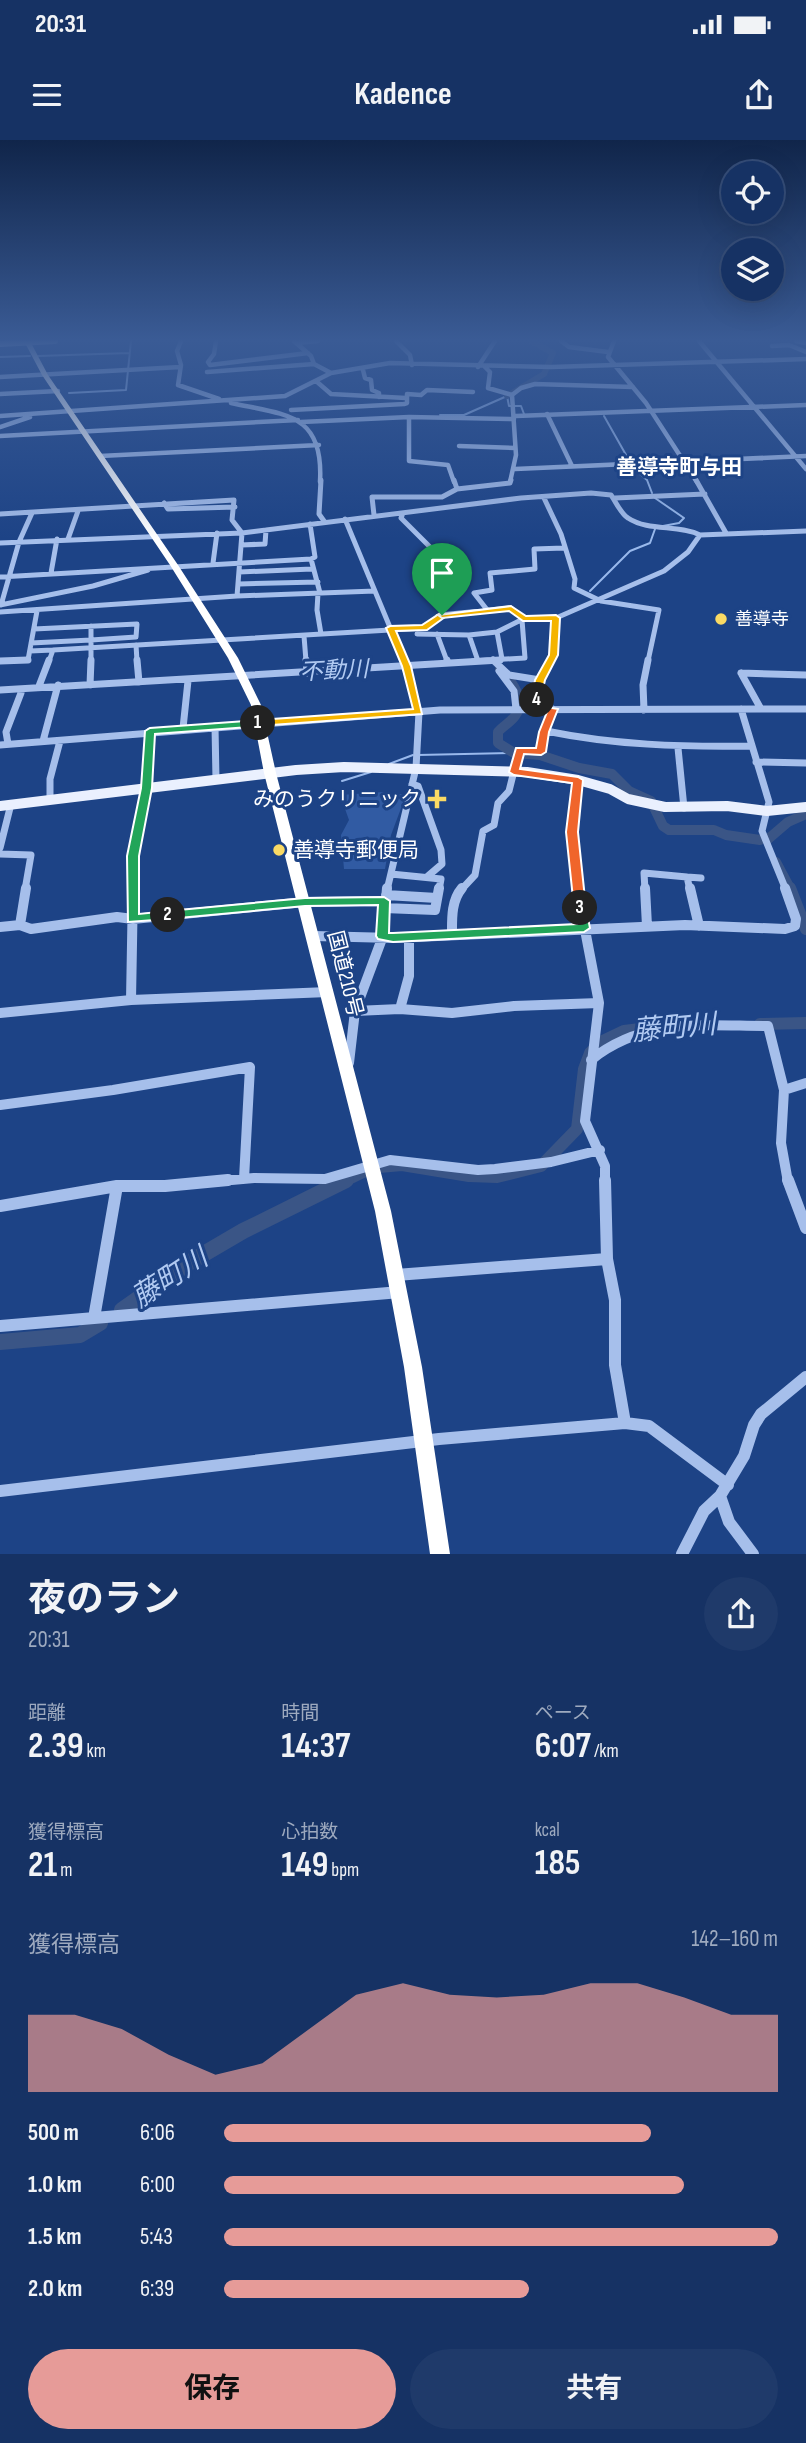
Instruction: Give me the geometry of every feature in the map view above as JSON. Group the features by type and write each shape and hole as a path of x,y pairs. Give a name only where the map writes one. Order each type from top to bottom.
{"highway":[{"name":"国道210号","path":"68,407 155,535 222,640 256,705 270,773 372,1164 400,1292 440,1554"}],"main road":[{"path":"6,805 270,773 344,767 514,772 578,780 647,804 665,807 727,806 767,811 806,807"}],"street":[{"path":"0,416 132,407"},
{"path":"248,407 298,420"},
{"path":"290,407 319,445 319,514 324,521"},
{"path":"291,410 348,407"},
{"path":"510,483 515,469 514,407"},
{"path":"646,407 705,494 726,533"},
{"path":"0,436 298,420 515,417 753,407 806,469"},
{"path":"0,427 42,414"},
{"path":"547,414 572,466"},
{"path":"409,417 408,461 448,465 457,489"},
{"path":"100,456 319,445"},
{"path":"459,446 515,448"},
{"path":"515,469 806,456"},
{"path":"374,515 372,497 442,497 457,489 510,483"},
{"path":"510,483 522,498"},
{"path":"0,543 242,533 522,498 605,493 615,498 705,494"},
{"path":"544,498 561,534 575,579 574,588 601,601 659,610 643,685 644,710"},
{"path":"615,498 627,518 660,528 685,528 701,535 803,531 806,537"},
{"path":"0,514 78,511 164,503 167,509 234,507 232,520 242,533 237,596"},
{"path":"68,539 78,511"},
{"path":"0,607 19,542 32,513"},
{"path":"403,513 401,518 432,549"},
{"path":"345,519 407,667 419,712 416,768 385,901 383,936 355,1011 347,1072"},
{"path":"0,576 311,559 315,557 310,524"},
{"path":"241,545 265,544 266,530"},
{"path":"213,563 217,533"},
{"path":"392,631 469,635 497,632 523,619 556,618 601,601 664,571 688,552 701,535"},
{"path":"51,573 57,539"},
{"path":"488,611 474,593 492,590 490,573 535,569 534,549 564,548"},
{"path":"311,559 318,582 317,610 321,634"},
{"path":"0,607 174,565"},
{"path":"239,572 312,569"},
{"path":"239,584 318,582"},
{"path":"0,607 37,611 237,596 375,591"},
{"path":"0,690 525,658 523,619 511,608 440,615 424,628 392,631 136,645 31,647"},
{"path":"0,661 28,660 37,611"},
{"path":"534,709 540,680 553,655 556,618"},
{"path":"31,647 53,650 136,637 137,624 34,629"},
{"path":"90,685 91,626"},
{"path":"497,632 502,659"},
{"path":"438,634 448,663"},
{"path":"304,635 307,673"},
{"path":"469,635 478,661"},
{"path":"136,645 139,682"},
{"path":"39,686 53,650"},
{"path":"493,662 509,675 540,680"},
{"path":"493,662 514,691 516,709"},
{"path":"761,709 741,673 806,675"},
{"path":"183,729 188,681"},
{"path":"43,741 58,685"},
{"path":"20,694 4,745 150,731 419,712 516,709 806,709"},
{"path":"452,935 452,912 457,894 475,875 483,831 494,825 498,803 509,791 519,753 541,752 544,732 553,709"},
{"path":"314,936 409,937 647,926 785,929 797,923 762,831 769,803 768,794 750,746 741,709"},
{"path":"215,726 213,750 216,780"},
{"path":"131,1000 133,856 146,788 150,731"},
{"path":"546,731 624,745 678,748 750,746"},
{"path":"50,799 50,779 60,741"},
{"path":"678,748 684,808"},
{"path":"756,762 806,763"},
{"path":"578,780 572,832 584,928 599,1003 585,1121 605,1166 607,1259 615,1300 615,1365 625,1423"},
{"path":"412,784 418,786 442,850 442,864 428,876"},
{"path":"6,805 0,851 31,855 19,925"},
{"path":"647,926 644,873 701,878"},
{"path":"385,901 435,910 441,879 391,874"},
{"path":"687,877 698,926"},
{"path":"0,927 19,925 31,929 117,917 132,919 305,902 437,898"},
{"path":"400,1009 409,976 409,937"},
{"path":"0,1013 131,1000 328,992"},
{"path":"355,1011 400,1009 452,1013 514,1006 599,1003"},
{"path":"592,1057 612,1041 643,1031 683,1027 768,1027 784,1090 782,1140 787,1181 806,1228"},
{"path":"0,1105 113,1090 250,1067 244,1179"},
{"path":"784,1090 806,1083"},
{"path":"0,1206 117,1186 165,1186 244,1179 325,1179 372,1164 406,1160 478,1170 550,1162 600,1150"},
{"path":"94,1318 117,1186"},
{"path":"396,1275 607,1259"},
{"path":"0,1326 400,1292"},
{"path":"682,1554 704,1511 724,1490 744,1456 754,1425 761,1414 806,1377"},
{"path":"0,1491 424,1443 439,1439 625,1423 649,1426 724,1490 729,1522 753,1554"}],"shaded area":[{"path":"384,792 406,795 391,835 385,869 344,869 341,835 349,820 340,795"}],"waterway":[{"path":"440,415 464,415 482,407"},
{"path":"521,407 524,414"},
{"path":"604,416 634,469 647,480 652,493"},
{"path":"655,498 684,518 679,523 663,526"},
{"path":"590,591 630,551 650,543 655,529"},
{"name":"不動川","path":"500,669 513,684 519,703 515,716 498,732 498,743 514,753 540,755 579,768 612,774 629,791 651,801 663,826 669,830 714,830 726,835 760,840"},
{"path":"418,755 514,753"},
{"path":"389,764 413,755"},
{"path":"342,781 371,772"},
{"name":"不動川","path":"767,840 788,822 806,814"},
{"name":"藤町川","path":"776,862 790,888"},
{"name":"藤町川","path":"790,888 806,929"},
{"name":"藤町川","path":"760,1024 806,1023"},
{"name":"藤町川","path":"379,1167 402,1165 469,1176 497,1177 541,1166 577,1129 584,1069 590,1053 603,1041 624,1031 664,1026"},
{"name":"藤町川","path":"342,1182 367,1170"},
{"name":"藤町川","path":"122,1310 190,1262 243,1231 346,1180"},
{"name":"藤町川","path":"0,1342 80,1335 100,1323"}],"place":[{"name":"善導寺","path":"721,619"},
{"name":"みのうクリニック","path":"437,799"},
{"name":"善導寺郵便局","path":"279,850"}],"district":[{"name":"善導寺町与田","path":"679,467"}],"route":[{"path":"511,608 523,619 556,618 553,655 540,680 534,709 553,709 544,732 541,752 519,751 514,772 578,780 572,832 574,867 584,928 385,937 384,901 305,902 132,919 133,856 146,788 150,731 419,712 406,666 390,628 424,628 442,615 511,608"}]}
